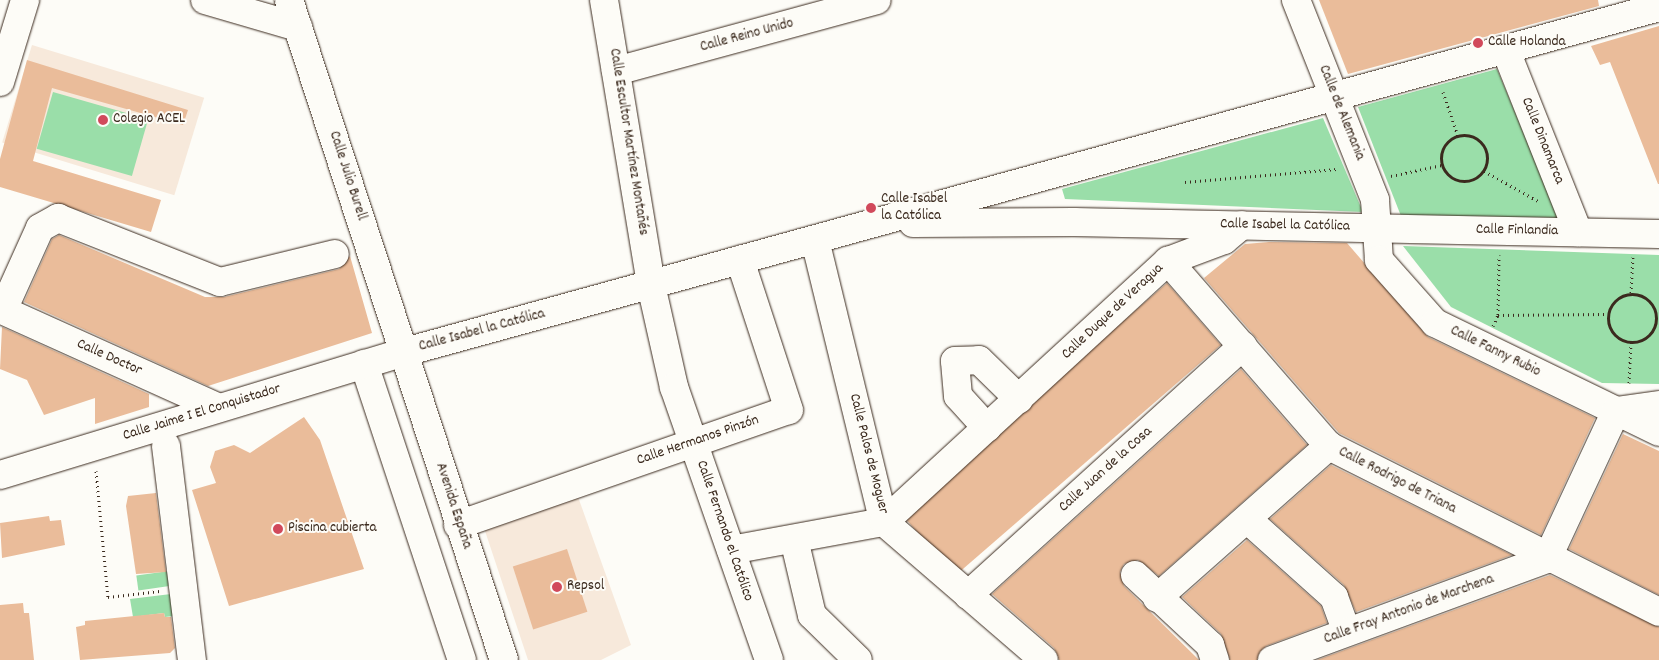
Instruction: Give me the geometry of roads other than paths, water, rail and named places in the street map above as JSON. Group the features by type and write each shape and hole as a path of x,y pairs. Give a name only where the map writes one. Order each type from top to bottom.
{"street":[{"path":"0,82 24,0"},
{"path":"205,0 298,27"},
{"name":"Calle Julio Burell","path":"289,0 405,352"},
{"name":"Calle Escultor Martínez Montañés","path":"604,0 651,285"},
{"name":"Calle Reino Unido","path":"616,71 878,0"},
{"name":"Calle de Alemania","path":"1296,0 1375,200 1376,228"},
{"path":"1334,99 1659,7"},
{"name":"Calle Dinamarca","path":"1506,51 1578,232"},
{"name":"Calle Isabel la Católica","path":"405,352 1334,99"},
{"name":"Calle Isabel la Católica","path":"1032,181 1039,204 1074,222"},
{"path":"1,309 40,228 58,218 220,282 335,254"},
{"name":"Calle Isabel la Católica","path":"878,223 1074,222 1376,228"},
{"name":"Calle Duque de Veragua","path":"884,522 1168,261 1224,240 1242,225"},
{"name":"Calle Finlandia","path":"1376,228 1659,234"},
{"name":"Calle Fanny Rubio","path":"1376,228 1379,260 1436,322 1659,432"},
{"name":"Calle Palos de Moguer","path":"814,240 884,522 1044,660"},
{"name":"Calle Hermanos Pinzón","path":"458,525 789,410 740,260"},
{"name":"Calle Rodrigo de Triana","path":"1168,261 1329,446 1547,559 1659,612"},
{"name":"Calle Fernando el Católico","path":"651,285 674,387 769,660"},
{"name":"Calle Doctor","path":"1,309 218,407"},
{"name":"Calle Juan de la Cosa","path":"968,594 1243,346"},
{"name":"Calle Jaime I El Conquistador","path":"0,475 218,407 405,352"},
{"name":"Avenida España","path":"405,352 458,525 504,660"},
{"path":"988,428 958,396 955,361 978,360 1018,399"},
{"path":"364,364 462,660"},
{"path":"1547,559 1616,411 1659,405"},
{"path":"166,446 192,660"},
{"path":"1157,598 1329,446"},
{"path":"1247,519 1334,597 1347,632"},
{"path":"731,550 884,522"},
{"path":"794,539 812,615 858,660"},
{"name":"Calle Fray Antonio de Marchena","path":"1272,660 1547,559"},
{"path":"1135,575 1157,598 1210,646 1215,660"}],"place":[{"name":"Calle Holanda","path":"1478,43"},
{"name":"Colegio ACEL","path":"103,120"},
{"name":"Calle Isabel la Católica","path":"871,208"},
{"name":"Piscina cubierta","path":"278,529"},
{"name":"Repsol","path":"557,587"}]}
